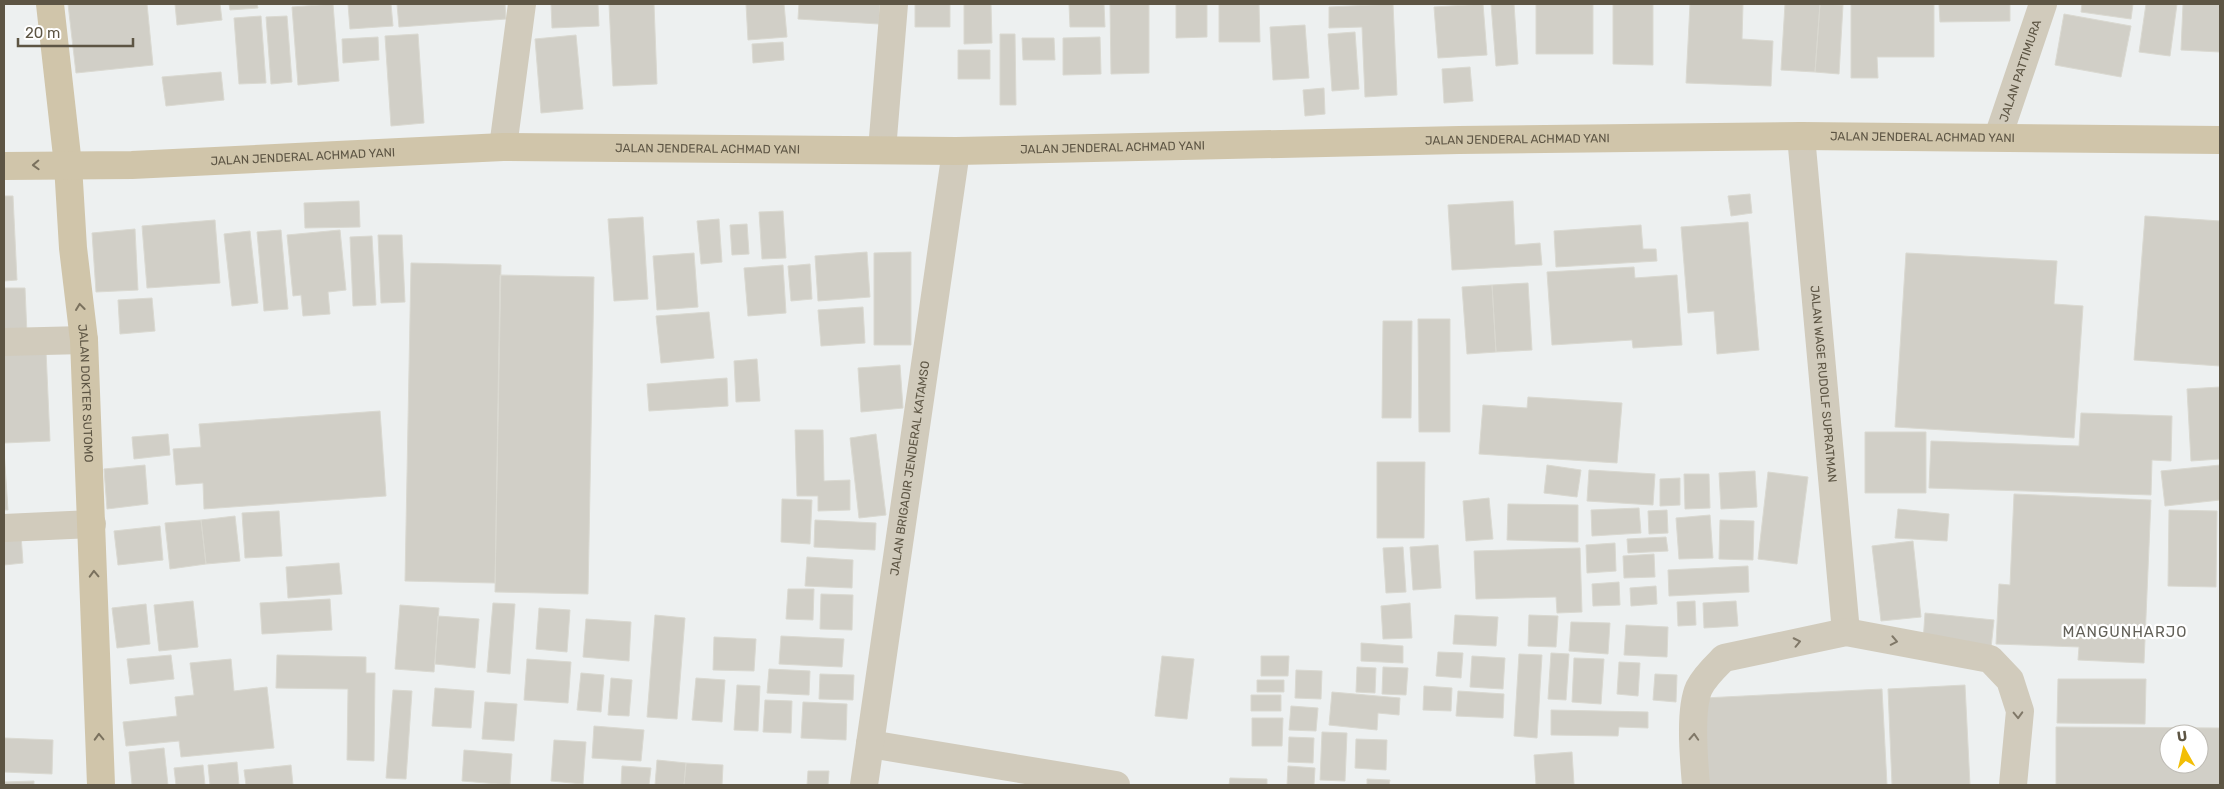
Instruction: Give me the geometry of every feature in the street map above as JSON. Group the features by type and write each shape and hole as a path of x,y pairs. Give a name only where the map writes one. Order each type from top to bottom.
{"main road":[{"name":"JALAN DOKTER SUTOMO","path":"50,4 68,165 73,248 84,340 101,785"},
{"name":"JALAN JENDERAL ACHMAD YANI","path":"4,166 132,164 503,147 956,151 1382,144 1459,140 1801,136 2220,140"}],"street":[{"path":"503,147 522,4"},
{"path":"882,150 894,4"},
{"name":"JALAN PATTIMURA","path":"1998,138 2044,4"},
{"name":"JALAN WAGE RUDOLF SUPRATMAN","path":"1801,136 1846,632"},
{"name":"JALAN BRIGADIR JENDERAL KATAMSO","path":"864,785 956,151"},
{"path":"4,342 84,340"},
{"path":"4,528 92,524"},
{"path":"1696,785 1693,747 1695,710 1699,689 1710,672 1724,658 1846,632 1990,659 2010,680 2020,711 2013,785"},
{"path":"870,744 1116,785"}],"building":[{"path":"68,4 147,4 153,65 76,73"},
{"path":"175,4 220,4 222,20 177,25"},
{"path":"229,4 257,4 258,8 230,10"},
{"path":"333,4 339,81 298,85 292,7"},
{"path":"348,4 391,4 393,26 350,29"},
{"path":"397,4 505,4 506,19 399,27"},
{"path":"551,4 598,4 599,26 552,28"},
{"path":"609,4 654,4 657,84 613,86"},
{"path":"746,4 784,4 787,37 748,40"},
{"path":"799,4 880,4 879,24 798,19"},
{"path":"915,4 950,4 950,27 915,27"},
{"path":"964,4 991,4 992,43 964,44"},
{"path":"1069,4 1104,4 1105,27 1070,27"},
{"path":"1110,4 1149,4 1149,73 1111,74"},
{"path":"1176,4 1207,4 1207,37 1176,38"},
{"path":"1219,4 1259,4 1260,42 1219,42"},
{"path":"1393,4 1397,95 1365,97 1362,27 1329,28 1329,7"},
{"path":"1483,4 1487,55 1438,58 1434,7"},
{"path":"1491,4 1514,4 1518,64 1496,66"},
{"path":"1536,4 1593,4 1593,54 1536,54"},
{"path":"1613,4 1653,4 1653,65 1613,64"},
{"path":"1690,4 1743,4 1742,39 1773,41 1771,86 1686,83"},
{"path":"1785,4 1820,4 1815,72 1781,70"},
{"path":"1820,4 1843,5 1839,74 1815,72"},
{"path":"1851,4 1934,4 1934,57 1877,57 1878,78 1851,78"},
{"path":"1939,4 2010,4 2010,21 1940,22"},
{"path":"2082,4 2133,4 2131,19 2081,12"},
{"path":"2146,4 2177,4 2170,56 2139,52"},
{"path":"2183,4 2220,4 2220,52 2181,50"},
{"path":"2064,14 2131,26 2121,77 2055,65"},
{"path":"261,16 266,83 239,84 234,18"},
{"path":"287,16 292,82 271,84 266,17"},
{"path":"1305,25 1309,78 1273,80 1270,27"},
{"path":"1355,32 1359,89 1332,91 1328,34"},
{"path":"418,34 424,123 391,126 385,36"},
{"path":"1000,34 1015,34 1016,105 1000,105"},
{"path":"576,35 583,109 541,113 535,39"},
{"path":"378,37 379,60 343,63 342,39"},
{"path":"1100,37 1101,74 1063,75 1063,38"},
{"path":"1022,38 1054,38 1055,60 1023,60"},
{"path":"783,42 784,60 753,63 752,44"},
{"path":"958,50 990,50 990,79 958,79"},
{"path":"1470,67 1473,101 1444,103 1442,69"},
{"path":"221,72 224,100 166,106 162,77"},
{"path":"1324,88 1325,114 1305,116 1303,90"},
{"path":"1750,194 1752,213 1731,216 1728,196"},
{"path":"4,196 13,196 17,280 4,281"},
{"path":"359,201 360,227 305,228 304,203"},
{"path":"1513,201 1515,245 1540,243 1542,265 1452,270 1448,205"},
{"path":"783,211 786,258 762,259 759,212"},
{"path":"2145,216 2220,221 2220,366 2134,360"},
{"path":"643,217 648,299 614,301 608,219"},
{"path":"719,219 722,262 701,264 697,221"},
{"path":"215,220 220,283 147,288 142,226"},
{"path":"1748,222 1759,350 1717,354 1714,311 1688,313 1681,227"},
{"path":"747,224 749,254 732,255 730,225"},
{"path":"1641,225 1643,249 1656,249 1657,261 1556,267 1554,231"},
{"path":"135,229 138,290 96,292 92,233"},
{"path":"281,230 288,309 264,311 257,232"},
{"path":"340,230 346,290 328,292 330,314 303,316 301,295 293,296 287,235"},
{"path":"250,231 258,303 232,306 224,234"},
{"path":"378,235 402,235 405,302 381,303"},
{"path":"372,236 376,305 353,306 350,237"},
{"path":"867,252 870,297 818,301 815,256"},
{"path":"911,252 911,345 874,345 874,253"},
{"path":"694,253 698,307 657,310 653,256"},
{"path":"1906,253 2057,261 2054,304 2083,306 2074,438 1895,427"},
{"path":"411,263 501,265 495,583 405,581"},
{"path":"810,264 812,299 791,301 788,266"},
{"path":"783,265 786,313 748,316 744,268"},
{"path":"1634,267 1635,278 1677,275 1682,345 1633,348 1632,340 1552,345 1547,272"},
{"path":"500,275 594,277 588,594 495,592"},
{"path":"1528,283 1532,350 1496,352 1492,285"},
{"path":"1492,285 1496,352 1467,354 1462,287"},
{"path":"4,288 25,288 27,335 4,336"},
{"path":"152,298 155,331 120,334 118,300"},
{"path":"863,307 865,343 821,346 818,310"},
{"path":"709,312 714,358 661,363 656,316"},
{"path":"1418,319 1450,319 1450,432 1419,432"},
{"path":"1383,321 1412,321 1411,418 1382,418"},
{"path":"46,351 50,441 4,443 4,353"},
{"path":"757,359 760,401 736,402 734,361"},
{"path":"900,365 903,408 861,412 858,368"},
{"path":"727,378 728,406 649,411 647,384"},
{"path":"2220,387 2220,459 2191,461 2187,389"},
{"path":"1528,397 1622,403 1617,463 1479,454 1483,405 1527,408"},
{"path":"380,411 386,496 204,509 203,483 176,485 173,449 201,447 199,424"},
{"path":"2081,413 2172,416 2171,461 2152,460 2151,495 1929,488 1931,441 2079,446"},
{"path":"795,430 823,430 824,481 850,480 850,510 818,511 818,496 797,496"},
{"path":"1865,432 1926,432 1926,493 1865,493"},
{"path":"168,434 170,455 134,459 132,437"},
{"path":"876,434 886,515 859,518 850,438"},
{"path":"4,450 8,510 4,510"},
{"path":"1377,462 1425,462 1424,538 1377,538"},
{"path":"145,465 148,504 107,509 104,469"},
{"path":"1547,465 1581,470 1577,497 1544,493"},
{"path":"2220,465 2220,500 2165,506 2161,471"},
{"path":"1589,470 1655,474 1653,505 1587,501"},
{"path":"1755,471 1757,507 1721,509 1719,473"},
{"path":"1768,472 1808,477 1797,564 1758,559"},
{"path":"1684,474 1709,474 1710,508 1685,509"},
{"path":"1680,478 1680,505 1660,506 1660,479"},
{"path":"2014,494 2151,500 2144,663 2078,660 2079,647 1996,644 1999,584 2010,585"},
{"path":"1489,498 1493,539 1466,541 1463,501"},
{"path":"782,499 812,500 810,544 781,542"},
{"path":"1508,504 1578,505 1578,542 1507,540"},
{"path":"1639,508 1641,533 1592,536 1591,510"},
{"path":"1898,509 1949,514 1947,541 1895,538"},
{"path":"1667,510 1668,533 1649,534 1648,511"},
{"path":"2169,510 2217,511 2216,587 2168,586"},
{"path":"279,511 282,556 245,558 242,513"},
{"path":"1710,515 1713,558 1679,559 1676,518"},
{"path":"235,516 240,561 206,564 201,520"},
{"path":"201,520 206,564 170,569 165,523"},
{"path":"815,520 876,523 875,550 814,547"},
{"path":"1720,520 1754,521 1753,560 1719,559"},
{"path":"160,526 163,560 118,565 114,531"},
{"path":"21,535 23,563 4,565 4,537"},
{"path":"1666,537 1668,551 1628,553 1627,539"},
{"path":"1913,541 1921,617 1881,621 1872,546"},
{"path":"1615,543 1616,571 1587,573 1586,545"},
{"path":"1438,545 1441,588 1413,590 1410,547"},
{"path":"1403,547 1406,592 1386,593 1383,548"},
{"path":"1580,548 1582,612 1557,613 1556,597 1476,599 1474,551"},
{"path":"1654,554 1655,577 1624,578 1623,556"},
{"path":"807,557 853,560 852,588 805,586"},
{"path":"339,563 342,594 288,598 286,567"},
{"path":"1748,566 1749,592 1669,596 1668,570"},
{"path":"1619,582 1620,605 1593,606 1592,584"},
{"path":"1656,586 1657,604 1631,606 1630,588"},
{"path":"788,589 814,589 813,620 786,619"},
{"path":"821,594 853,595 852,630 820,629"},
{"path":"330,599 332,630 262,634 260,603"},
{"path":"193,601 198,647 159,651 154,605"},
{"path":"1695,601 1696,625 1678,626 1677,602"},
{"path":"1736,601 1738,626 1704,628 1703,603"},
{"path":"493,603 515,604 510,674 487,672"},
{"path":"1410,603 1412,638 1383,639 1381,606"},
{"path":"146,604 150,644 117,648 112,608"},
{"path":"400,605 439,608 434,672 395,669"},
{"path":"539,608 570,610 567,652 536,649"},
{"path":"1925,613 1994,620 1991,648 1923,642"},
{"path":"655,615 685,618 677,719 647,717"},
{"path":"1455,615 1498,617 1496,646 1453,644"},
{"path":"1529,615 1558,616 1556,647 1528,646"},
{"path":"438,616 479,619 475,668 435,664"},
{"path":"586,619 631,622 629,661 583,657"},
{"path":"1571,622 1610,623 1608,654 1569,651"},
{"path":"1626,625 1668,627 1667,657 1624,655"},
{"path":"781,636 844,639 842,667 779,664"},
{"path":"714,637 756,639 754,671 713,670"},
{"path":"1361,643 1403,646 1403,663 1361,661"},
{"path":"1438,652 1463,653 1461,678 1436,676"},
{"path":"1551,653 1569,654 1566,700 1548,699"},
{"path":"1519,654 1542,655 1537,738 1514,736"},
{"path":"171,655 174,679 130,684 127,659"},
{"path":"277,655 366,657 366,673 375,673 374,761 347,760 348,689 276,688"},
{"path":"1162,656 1194,659 1187,719 1155,716"},
{"path":"1261,656 1289,656 1288,676 1261,676"},
{"path":"1472,656 1505,658 1503,689 1470,687"},
{"path":"1574,658 1604,659 1601,704 1572,702"},
{"path":"231,659 234,691 267,687 274,748 181,757 179,741 126,746 123,722 177,716 175,697 194,695 190,663"},
{"path":"527,659 571,662 568,703 524,700"},
{"path":"1619,662 1640,663 1638,696 1617,694"},
{"path":"1357,667 1376,668 1375,693 1356,692"},
{"path":"1383,667 1408,668 1406,695 1382,694"},
{"path":"769,669 810,671 809,695 767,693"},
{"path":"1296,670 1322,671 1321,699 1295,698"},
{"path":"581,673 604,675 601,712 577,710"},
{"path":"820,674 854,675 853,700 819,699"},
{"path":"1655,674 1677,675 1676,702 1653,700"},
{"path":"611,678 632,680 629,716 608,715"},
{"path":"696,678 725,680 722,722 692,720"},
{"path":"2058,679 2146,679 2145,724 2057,723"},
{"path":"1257,680 1284,680 1284,692 1257,692"},
{"path":"737,685 760,686 758,731 734,730"},
{"path":"1965,685 1970,785 1892,785 1888,689"},
{"path":"1424,686 1452,688 1451,711 1423,710"},
{"path":"435,688 474,691 471,728 432,726"},
{"path":"1882,689 1887,785 1708,785 1704,698"},
{"path":"393,690 412,691 406,779 386,778"},
{"path":"1458,691 1504,694 1503,718 1456,716"},
{"path":"1332,692 1400,698 1399,715 1378,713 1377,730 1329,725"},
{"path":"1251,695 1281,695 1281,711 1251,711"},
{"path":"765,700 792,701 791,733 763,732"},
{"path":"485,702 517,704 514,741 482,739"},
{"path":"803,702 847,704 846,740 801,738"},
{"path":"1291,706 1318,708 1316,731 1289,730"},
{"path":"1551,710 1648,712 1648,728 1619,727 1618,736 1551,735"},
{"path":"1252,718 1283,718 1282,746 1252,746"},
{"path":"594,726 644,730 641,761 592,758"},
{"path":"2056,727 2159,728 2159,774 2209,774 2209,728 2220,728 2220,785 2056,785"},
{"path":"1322,732 1347,733 1345,781 1320,780"},
{"path":"1289,737 1314,738 1313,763 1288,762"},
{"path":"4,738 53,740 52,774 4,772"},
{"path":"1356,739 1387,740 1386,770 1355,768"},
{"path":"554,740 586,742 583,784 551,781"},
{"path":"164,748 168,785 132,785 129,752"},
{"path":"464,750 512,754 510,785 462,781"},
{"path":"1572,752 1574,784 1536,785 1534,755"},
{"path":"657,760 686,763 684,785 655,785"},
{"path":"237,762 239,785 210,785 208,765"},
{"path":"686,763 723,765 722,785 684,785"},
{"path":"203,765 205,785 176,785 174,768"},
{"path":"291,765 293,785 246,785 244,770"},
{"path":"622,766 651,768 649,785 621,785"},
{"path":"1288,766 1315,768 1314,785 1287,785"},
{"path":"808,771 829,771 828,785 807,785"},
{"path":"1230,778 1267,779 1267,785 1229,785"},
{"path":"1367,779 1390,780 1389,785 1367,785"},
{"path":"34,781 34,785 4,785 4,782"}],"district":[{"name":"MANGUNHARJO","path":"2125,632"}]}
